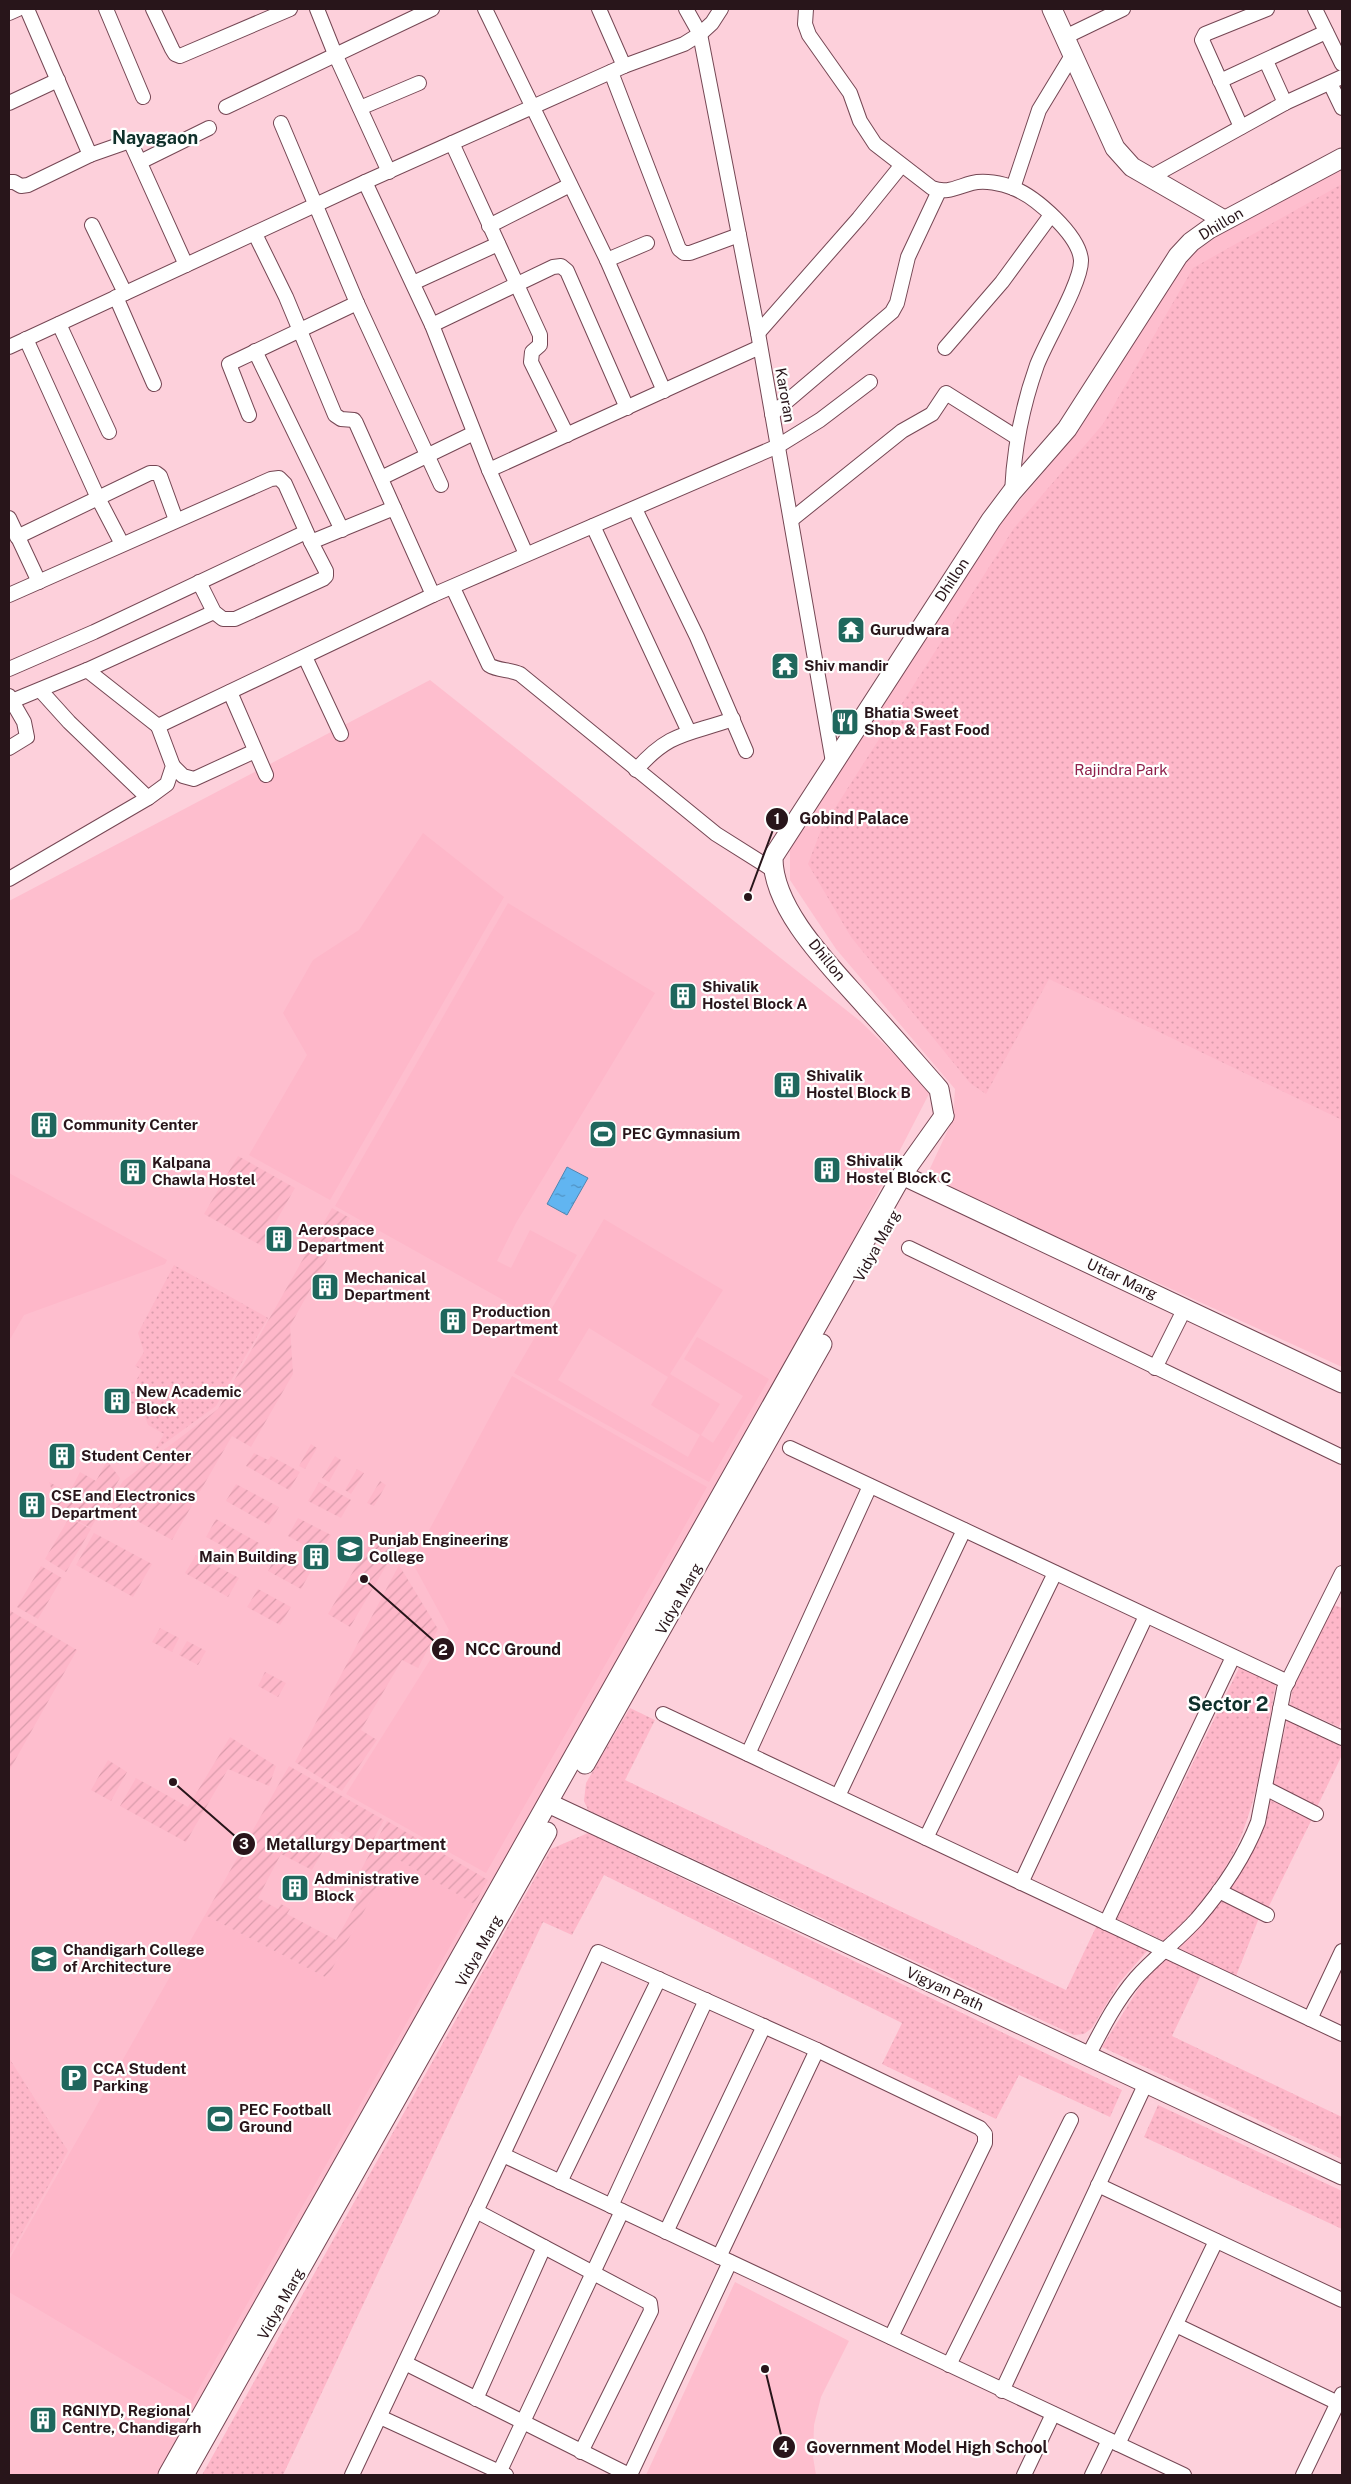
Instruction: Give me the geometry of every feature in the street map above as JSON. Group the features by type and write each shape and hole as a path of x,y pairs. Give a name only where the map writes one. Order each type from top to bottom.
{"main road":[{"path":"1052,9 1114,148 1132,167 1224,220"},
{"name":"Dhillon","path":"944,1116 939,1089 826,961 791,914 773,870 773,858 833,762 1012,492 1067,429 1178,256 1191,242 1224,220 1342,158"},
{"name":"Vidya Marg","path":"184,2475 554,1806 944,1116"},
{"name":"Uttar Marg","path":"908,1178 1342,1383"},
{"name":"Vidya Marg","path":"168,2475 554,1806"},
{"name":"Vigyan Path","path":"554,1806 1342,2175"}],"street":[{"path":"9,13 18,9"},
{"path":"27,9 90,155"},
{"path":"106,9 143,97"},
{"path":"153,9 172,49 175,54 180,56 290,9"},
{"path":"317,9 335,54 389,172"},
{"path":"226,107 432,9"},
{"path":"485,9 607,260 664,391"},
{"path":"598,9 624,66"},
{"name":"Karoran","path":"686,9 700,34 759,340 833,762"},
{"path":"9,347 316,207 365,182 534,108 624,66 684,44 700,34 712,23 721,9"},
{"path":"806,9 805,24 809,35 850,93 860,121 866,133 875,144 901,166 939,191 950,191 974,182 993,183 1013,188 1051,215 1075,240 1081,263 1079,275 1037,365 1016,437 1012,492"},
{"path":"1013,188 1039,110 1069,46 1122,9"},
{"path":"1241,127 1202,40 1205,34 1267,9"},
{"path":"1315,9 1342,64"},
{"path":"1220,81 1326,32"},
{"path":"1266,60 1285,103"},
{"path":"611,72 679,249 684,253 690,253 739,236"},
{"path":"9,103 58,80"},
{"path":"1150,177 1285,103 1336,80 1342,108"},
{"path":"360,108 419,83"},
{"path":"281,123 358,303 441,485"},
{"path":"140,162 209,128"},
{"path":"9,182 14,182 21,186 28,185 90,155 130,141 186,265"},
{"path":"452,143 541,340 540,345 532,352 531,362 567,435"},
{"path":"489,470 664,391 759,340 901,166"},
{"path":"365,182 432,325 489,470 526,554"},
{"path":"489,226 570,185"},
{"path":"772,414 892,312 897,303 908,256 939,191"},
{"path":"945,348 1002,282 1051,215"},
{"path":"92,225 121,295 154,384"},
{"path":"255,234 286,297 298,330 335,415 341,419 354,420 356,423 433,595"},
{"path":"413,283 498,244"},
{"path":"607,260 647,244"},
{"path":"432,325 553,268 561,266 567,270 627,408"},
{"path":"249,415 229,364 358,303"},
{"path":"59,324 109,432"},
{"path":"26,339 98,498 122,544"},
{"path":"255,351 342,530"},
{"path":"158,726 433,595 453,588 526,554 635,509 778,446 820,420 870,382"},
{"path":"791,520 902,431 932,414 946,393 1016,437"},
{"path":"381,478 428,457 474,433"},
{"path":"15,541 98,498 150,473 156,472 160,476 176,520"},
{"path":"9,596 176,520 271,479 279,478 285,484 326,571 326,576 235,619 222,620 214,612 199,582"},
{"path":"9,670 199,582 309,537 342,530 394,508"},
{"path":"635,509 697,637 746,751"},
{"path":"9,518 15,541 39,582"},
{"path":"593,526 689,732"},
{"path":"453,588 489,665 494,669 513,670 520,674 716,834 773,870"},
{"path":"9,748 27,737 24,722 10,699 41,691 214,612"},
{"path":"305,657 341,734"},
{"path":"87,670 158,726 173,766 183,776 194,779 255,751"},
{"path":"41,691 69,722 148,798"},
{"path":"230,692 266,775"},
{"path":"636,770 670,739 733,719"},
{"path":"9,878 148,798 167,784 173,766"},
{"path":"909,1248 1342,1457"},
{"path":"1155,1368 1184,1308"},
{"path":"790,1448 1288,1682"},
{"path":"748,1754 870,1486"},
{"path":"838,1796 964,1530"},
{"path":"926,1838 1056,1573"},
{"path":"1088,2056 1125,1991 1196,1920 1219,1891 1250,1842 1258,1822 1280,1709 1288,1682 1342,1573"},
{"path":"1021,1883 1146,1616"},
{"path":"1106,1923 1233,1657"},
{"path":"1280,1709 1342,1738"},
{"path":"663,1714 1342,2034"},
{"path":"1265,1788 1316,1814"},
{"path":"1219,1891 1267,1915"},
{"path":"1310,2019 1342,1951"},
{"path":"352,2475 598,1952 817,2050 980,2128 985,2134 985,2143 890,2337"},
{"path":"560,2182 659,1979"},
{"path":"380,2417 501,2474 593,2273 616,2209 706,2000"},
{"path":"666,2232 764,2026"},
{"path":"405,2363 629,2475 817,2050"},
{"path":"1002,2391 1146,2083"},
{"path":"949,2366 1071,2120"},
{"path":"503,2155 1184,2475"},
{"path":"1098,2185 1342,2300"},
{"path":"476,2211 650,2303 652,2307 581,2452"},
{"path":"1092,2475 1114,2442 1176,2325 1216,2241"},
{"path":"476,2399 544,2247"},
{"path":"1176,2325 1340,2399 1303,2475"},
{"path":"1024,2475 1053,2414"}],"shaded area":[{"name":"Rajindra Park","path":"1342,169 1342,1367 926,1177 953,1119 955,1089 836,949 790,880 790,849 995,530 1079,430 1181,262 1222,233"},
{"name":"Punjab Engineering College","path":"430,680 860,1021 931,1090 723,1493 159,2475 9,2475 9,901"},
{"path":"735,2282 849,2341 821,2397 814,2425 813,2457 816,2475 646,2475"}],"green space":[{"name":"Rajindra Park","path":"1342,184 1342,1120 1049,979 986,1094 970,1083 851,937 808,864 821,830 1014,528 1103,424 1193,268"},
{"path":"423,833 504,897 330,1200 249,1155 307,1055 283,1013 313,960 359,930"},
{"path":"508,903 655,993 516,1223 497,1261 511,1268 530,1230 577,1255 539,1320 335,1206"},
{"path":"238,1156 295,1188 262,1246 204,1214"},
{"path":"9,1173 167,1260 165,1264 24,1315 9,1341"},
{"path":"332,1208 350,1218 290,1326 293,1374 251,1447 232,1436 172,1540 108,1505 123,1481 218,1409"},
{"path":"604,1219 723,1290 670,1374 720,1404 701,1435 713,1443 743,1396 684,1359 697,1337 769,1379 709,1482 514,1373","holes":["589,1328 668,1377 651,1405 700,1435 688,1457 558,1380"]},
{"path":"174,1265 268,1318 216,1406 154,1451 164,1434 148,1425 143,1411 126,1399 142,1370 135,1366 144,1352 138,1333"},
{"path":"512,1376 707,1487 486,1873 346,1794 449,1630 412,1562"},
{"path":"311,1444 317,1448 305,1469 299,1466"},
{"path":"254,1453 268,1460 271,1456 300,1472 289,1490 246,1466"},
{"path":"335,1456 341,1460 329,1482 322,1478"},
{"path":"107,1461 120,1478 91,1528 60,1512 49,1482 69,1493 80,1472 96,1481"},
{"path":"357,1469 364,1473 351,1494 345,1490"},
{"path":"380,1481 386,1485 374,1506 367,1503"},
{"path":"319,1482 351,1500 341,1518 308,1501"},
{"path":"236,1484 279,1507 269,1525 226,1501"},
{"path":"69,1518 91,1529 66,1572 45,1559"},
{"path":"298,1518 331,1535 320,1554 288,1536"},
{"path":"216,1519 259,1543 249,1560 206,1537"},
{"path":"377,1531 399,1544 350,1627 328,1614"},
{"path":"94,1533 152,1564 133,1597 76,1565"},
{"path":"278,1553 311,1571 301,1589 268,1571"},
{"path":"196,1555 239,1578 228,1597 185,1573"},
{"path":"399,1565 438,1629 418,1668 402,1660 361,1730 377,1740 342,1791 295,1762"},
{"path":"41,1566 62,1578 38,1619 17,1607"},
{"path":"258,1589 291,1607 280,1625 247,1607"},
{"path":"1334,1605 1342,1608 1342,1719 1339,1727 1290,1705 1293,1687"},
{"path":"9,1610 77,1650 9,1771"},
{"path":"160,1628 179,1638 172,1652 152,1642"},
{"path":"187,1641 206,1651 198,1665 179,1655"},
{"path":"1240,1666 1276,1683 1263,1758 1254,1795 1237,1846 1220,1876 1199,1905 1164,1941 1117,1919"},
{"path":"265,1672 286,1683 278,1697 258,1686"},
{"path":"630,1708 655,1720 625,1780 1066,1990 1097,1925 1148,1950 1119,1983 1092,2028 1084,2034 1074,2035 588,1810 584,1801 586,1783"},
{"path":"1287,1720 1342,1747 1342,1755 1317,1807 1272,1786"},
{"path":"230,1737 276,1766 269,1786 228,1769 186,1842 120,1806 136,1778 188,1807"},
{"path":"108,1760 127,1772 111,1801 91,1790"},
{"path":"289,1766 384,1820 368,1849 335,1830 312,1870 281,1854 258,1898 278,1909 281,1904 290,1909 287,1914 336,1940 363,1891 353,1885 387,1821 488,1880 474,1904 394,1857 327,1978 205,1915"},
{"path":"1269,1795 1313,1817 1268,1908 1228,1888"},
{"path":"588,1833 1122,2090 1110,2117 1019,2075 996,2119 882,2064 902,2023 604,1875 572,1935 543,1922 283,2475 202,2475 551,1849"},
{"name":"PEC Football Ground","path":"394,1857 474,1904 192,2401 9,2292 9,2260 205,1915 327,1978"},
{"path":"1219,1899 1259,1918 1236,1976 1176,1949"},
{"path":"1165,1957 1201,1975 1172,2036 1342,2117 1342,2159 1102,2047 1140,1986"},
{"path":"9,2058 68,2151 9,2256"},
{"path":"1158,2105 1342,2191 1342,2229 1144,2137"}],"water":[{"path":"567,1167 588,1178 567,1215 547,1204"}],"place":[{"name":"Gurudwara","path":"851,630"},
{"name":"Shiv mandir","path":"785,666"},
{"name":"Bhatia Sweet Shop & Fast Food","path":"845,722"},
{"name":"Gobind Palace","path":"748,897"},
{"name":"Shivalik Hostel Block A","path":"683,996"},
{"name":"Shivalik Hostel Block B","path":"787,1085"},
{"name":"Community Center","path":"44,1125"},
{"name":"PEC Gymnasium","path":"603,1134"},
{"name":"Shivalik Hostel Block C","path":"827,1170"},
{"name":"Kalpana Chawla Hostel","path":"133,1172"},
{"name":"Aerospace Department","path":"279,1239"},
{"name":"Mechanical Department","path":"325,1287"},
{"name":"Production Department","path":"453,1321"},
{"name":"New Academic Block","path":"117,1401"},
{"name":"Student Center","path":"62,1456"},
{"name":"CSE and Electronics Department","path":"32,1505"},
{"name":"Punjab Engineering College","path":"350,1549"},
{"name":"Main Building","path":"316,1557"},
{"name":"NCC Ground","path":"364,1579"},
{"name":"Metallurgy Department","path":"173,1782"},
{"name":"Administrative Block","path":"295,1888"},
{"name":"Chandigarh College of Architecture","path":"44,1959"},
{"name":"CCA Student Parking","path":"74,2078"},
{"name":"PEC Football Ground","path":"220,2119"},
{"name":"Government Model High School","path":"765,2369"},
{"name":"RGNIYD, Regional Centre, Chandigarh","path":"43,2420"}],"district":[{"name":"Nayagaon","path":"155,138"},
{"name":"Sector 2","path":"1228,1704"}]}
